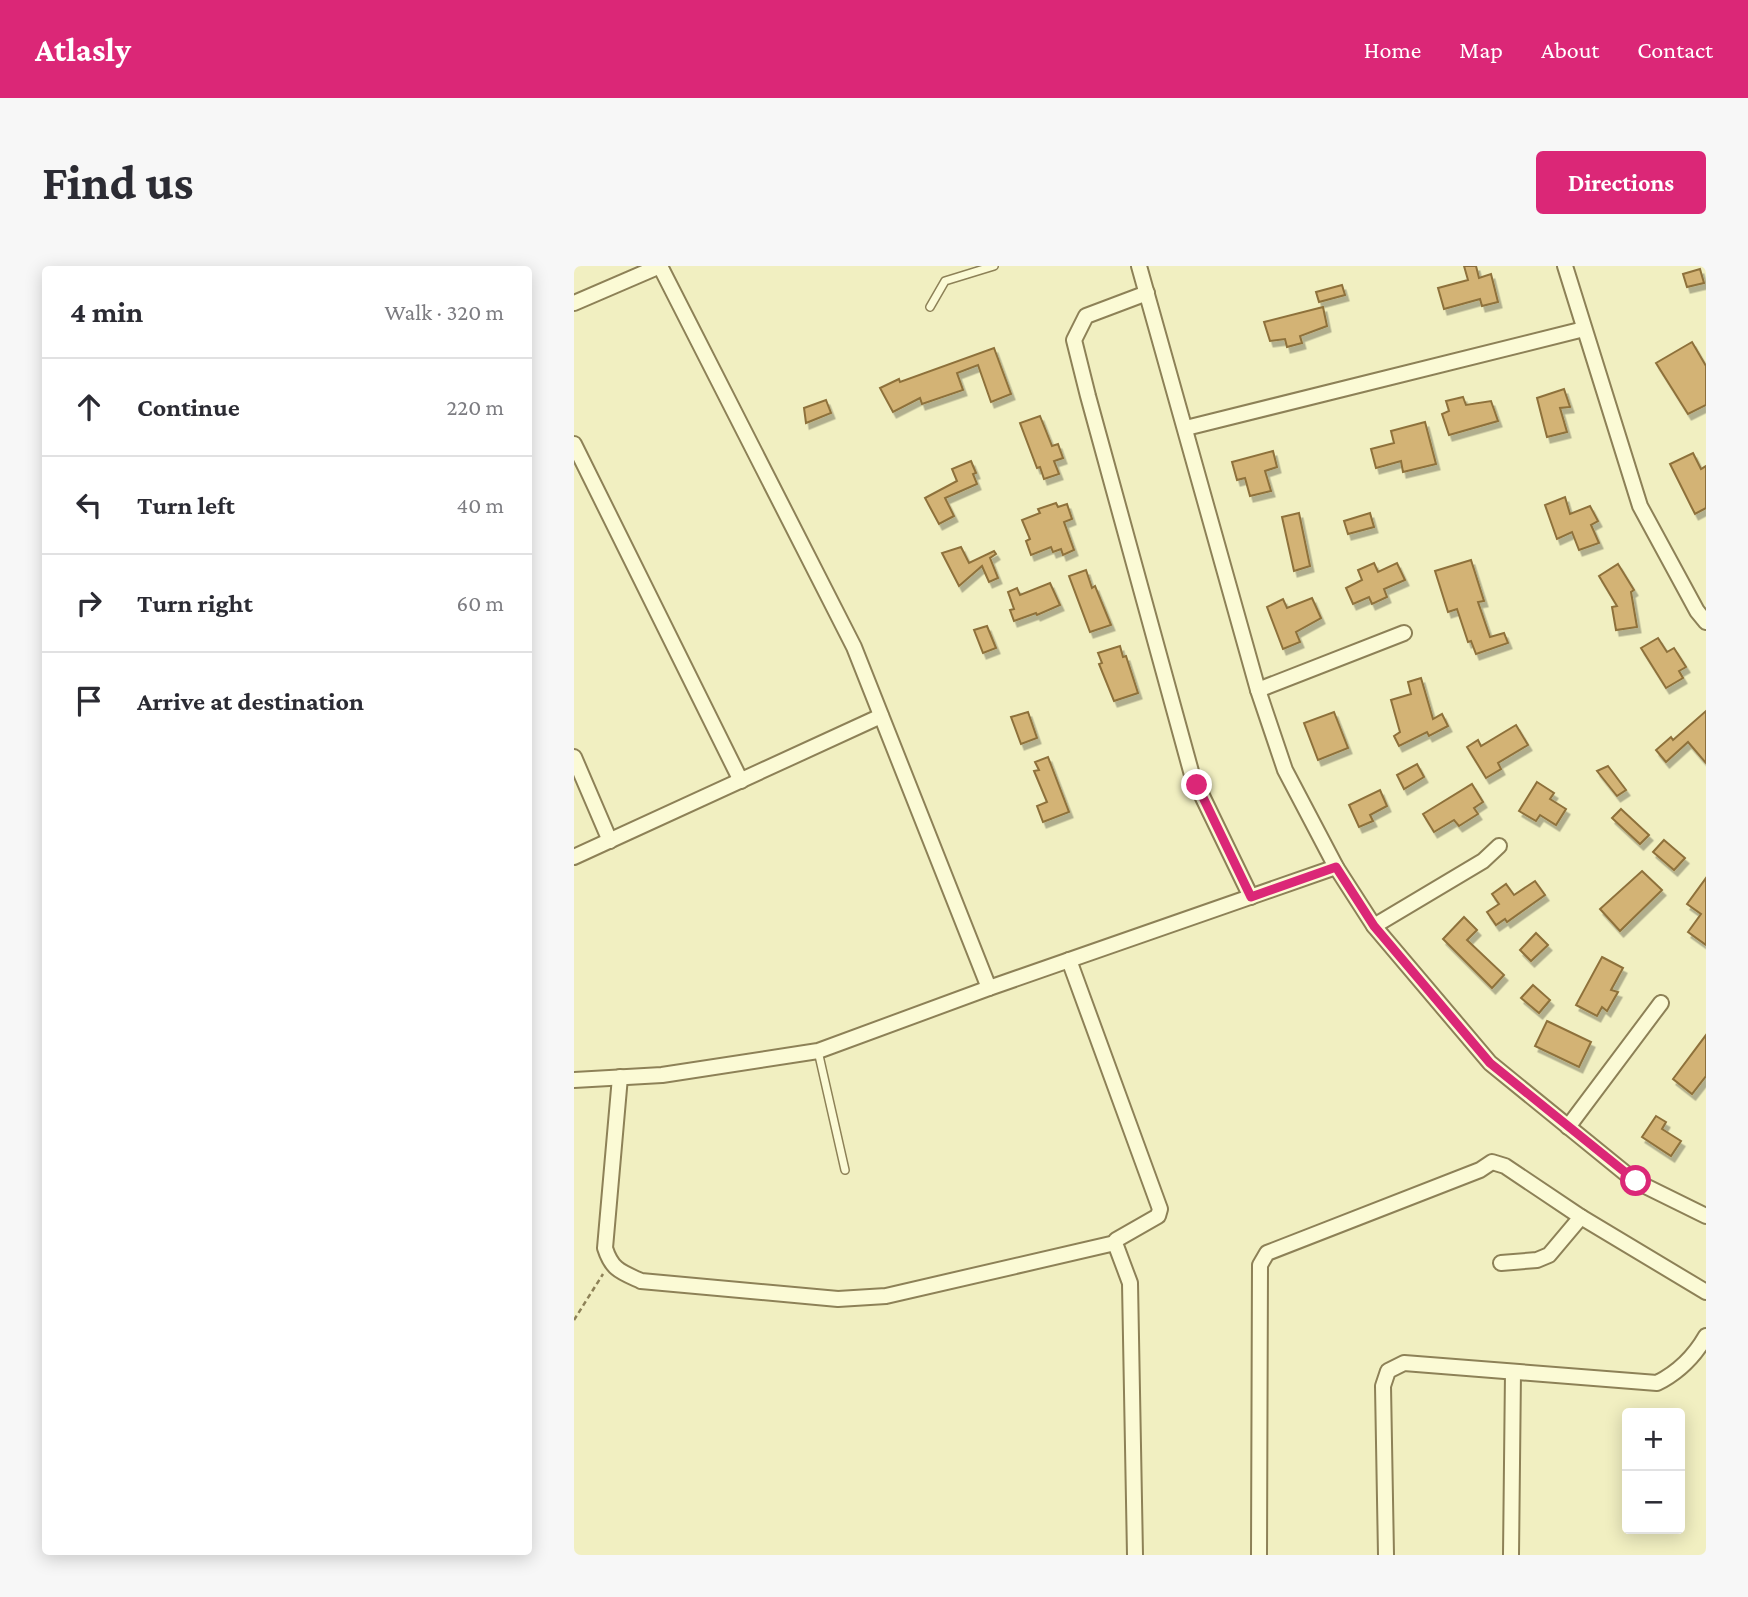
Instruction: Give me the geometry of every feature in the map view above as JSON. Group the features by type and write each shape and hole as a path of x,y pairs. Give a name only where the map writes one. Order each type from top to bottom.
{"street":[{"path":"574,303 660,266 854,647 989,988"},
{"path":"1139,266 1258,690 1286,770 1336,867 1374,926 1490,1063 1636,1181 1706,1216"},
{"path":"1564,266 1640,506 1697,611 1706,622"},
{"path":"1147,293 1086,316 1074,340 1192,775 1251,897"},
{"path":"1186,428 1584,329"},
{"path":"574,444 741,781"},
{"path":"1258,690 1404,633"},
{"path":"574,857 881,716"},
{"path":"574,757 610,841"},
{"path":"1374,926 1483,862 1499,846"},
{"path":"574,1080 662,1075 818,1051 989,988 1336,867"},
{"path":"620,1077 605,1248 610,1262 619,1271 641,1281 838,1299 886,1296 1115,1243 1158,1216 1160,1209 1069,960"},
{"path":"1567,1127 1661,1003"},
{"path":"1259,1555 1260,1265 1267,1253 1480,1170 1492,1162 1505,1166 1581,1217 1706,1292"},
{"path":"1501,1263 1536,1261 1549,1255 1581,1217"},
{"path":"1115,1243 1130,1283 1135,1555"},
{"path":"1386,1555 1383,1386 1388,1371 1404,1363 1657,1383 1674,1375 1697,1352 1706,1336"},
{"path":"1511,1555 1513,1373"}],"lane":[{"path":"930,307 945,281 994,266"},
{"path":"818,1051 845,1170"}],"path":[{"path":"574,1320 610,1262"}],"building":[{"path":"1464,266 1476,266 1479,278 1491,274 1498,302 1482,306 1480,299 1444,309 1438,288 1468,280"},
{"path":"1700,269 1704,283 1687,287 1683,274"},
{"path":"1342,285 1345,295 1319,302 1316,292"},
{"path":"1323,307 1327,326 1300,336 1302,343 1287,347 1285,339 1270,341 1264,322"},
{"path":"1692,342 1706,366 1706,405 1688,414 1656,363"},
{"path":"994,348 1011,394 991,402 978,365 957,373 963,390 922,404 920,398 893,412 880,388 899,379 900,382"},
{"path":"1564,389 1570,407 1560,408 1567,432 1547,437 1537,398"},
{"path":"1463,397 1466,405 1491,401 1498,421 1449,435 1442,414 1449,411 1446,401"},
{"path":"826,400 831,413 806,423 804,408"},
{"path":"1040,416 1052,446 1058,444 1063,458 1054,461 1059,474 1044,479 1040,467 1037,468 1020,423"},
{"path":"1425,422 1436,464 1403,472 1401,461 1376,468 1371,449 1394,443 1391,431"},
{"path":"1273,451 1277,467 1265,471 1271,491 1250,496 1245,478 1237,480 1232,462"},
{"path":"1693,453 1701,469 1706,466 1706,508 1695,514 1670,464"},
{"path":"971,461 977,484 945,498 954,516 939,524 925,498 957,481 952,469"},
{"path":"1565,497 1570,514 1590,506 1598,521 1591,525 1599,543 1579,550 1572,532 1557,539 1545,505"},
{"path":"1056,503 1058,507 1067,504 1072,519 1064,522 1074,550 1063,555 1061,549 1053,552 1051,547 1031,555 1026,541 1030,539 1022,520 1040,513 1038,509"},
{"path":"1299,513 1310,566 1294,571 1282,517"},
{"path":"1370,513 1374,527 1348,534 1344,521"},
{"path":"961,547 969,563 994,551 996,554 990,558 998,578 989,582 982,566 959,586 942,553"},
{"path":"1471,560 1484,601 1478,602 1490,637 1504,633 1508,643 1476,654 1471,641 1468,642 1457,609 1448,612 1435,571"},
{"path":"1374,563 1378,572 1397,563 1405,580 1384,589 1387,597 1372,604 1369,597 1353,604 1346,588 1362,580 1358,570"},
{"path":"1618,564 1634,590 1631,592 1637,627 1616,630 1612,607 1617,606 1599,576"},
{"path":"1086,570 1111,625 1090,632 1069,576"},
{"path":"1050,583 1060,605 1014,621 1010,610 1014,609 1008,592 1017,588 1020,595"},
{"path":"1312,598 1321,618 1296,632 1300,642 1283,649 1267,607 1283,599 1287,608"},
{"path":"987,626 996,648 983,653 974,630"},
{"path":"1658,638 1667,652 1674,648 1686,667 1679,671 1683,678 1666,688 1641,648"},
{"path":"1120,646 1138,693 1114,701 1099,664 1102,663 1098,653"},
{"path":"1421,678 1433,719 1442,714 1448,726 1429,736 1427,732 1399,746 1394,736 1400,732 1391,700 1411,694 1408,682"},
{"path":"1706,711 1706,763 1688,742 1666,762 1656,750 1671,737 1673,740"},
{"path":"1028,712 1037,738 1021,744 1011,717"},
{"path":"1334,712 1348,748 1318,760 1304,723"},
{"path":"1516,725 1528,745 1498,763 1501,769 1486,778 1467,747 1478,740 1481,746"},
{"path":"1048,757 1069,812 1043,822 1037,806 1047,802 1034,771 1039,770 1035,762"},
{"path":"1417,764 1424,777 1404,789 1397,775"},
{"path":"1608,766 1626,790 1617,796 1597,771"},
{"path":"1537,782 1554,793 1550,799 1566,809 1556,825 1540,815 1536,821 1519,811"},
{"path":"1472,784 1483,802 1474,808 1478,814 1459,826 1454,820 1434,832 1423,814"},
{"path":"1380,790 1387,806 1370,815 1373,821 1359,827 1349,805"},
{"path":"1621,809 1649,835 1640,844 1612,818"},
{"path":"1664,840 1685,858 1674,870 1653,852"},
{"path":"1642,871 1662,890 1620,931 1600,909"},
{"path":"1706,878 1706,945 1688,932 1701,914 1687,904"},
{"path":"1535,881 1545,895 1507,922 1505,919 1496,925 1487,912 1499,904 1492,894 1506,884 1514,895"},
{"path":"1464,917 1477,930 1467,940 1504,975 1492,988 1443,939"},
{"path":"1536,933 1548,945 1531,961 1520,950"},
{"path":"1602,957 1623,968 1611,990 1618,992 1607,1011 1602,1007 1597,1016 1576,1005"},
{"path":"1533,985 1550,1000 1539,1013 1521,998"},
{"path":"1547,1021 1591,1042 1579,1067 1535,1046"},
{"path":"1706,1035 1706,1076 1692,1094 1673,1079"},
{"path":"1656,1116 1666,1122 1662,1129 1681,1141 1671,1156 1642,1137"}],"route":[{"path":"1197,785 1251,897 1336,867 1374,926 1490,1063 1636,1181"}]}
